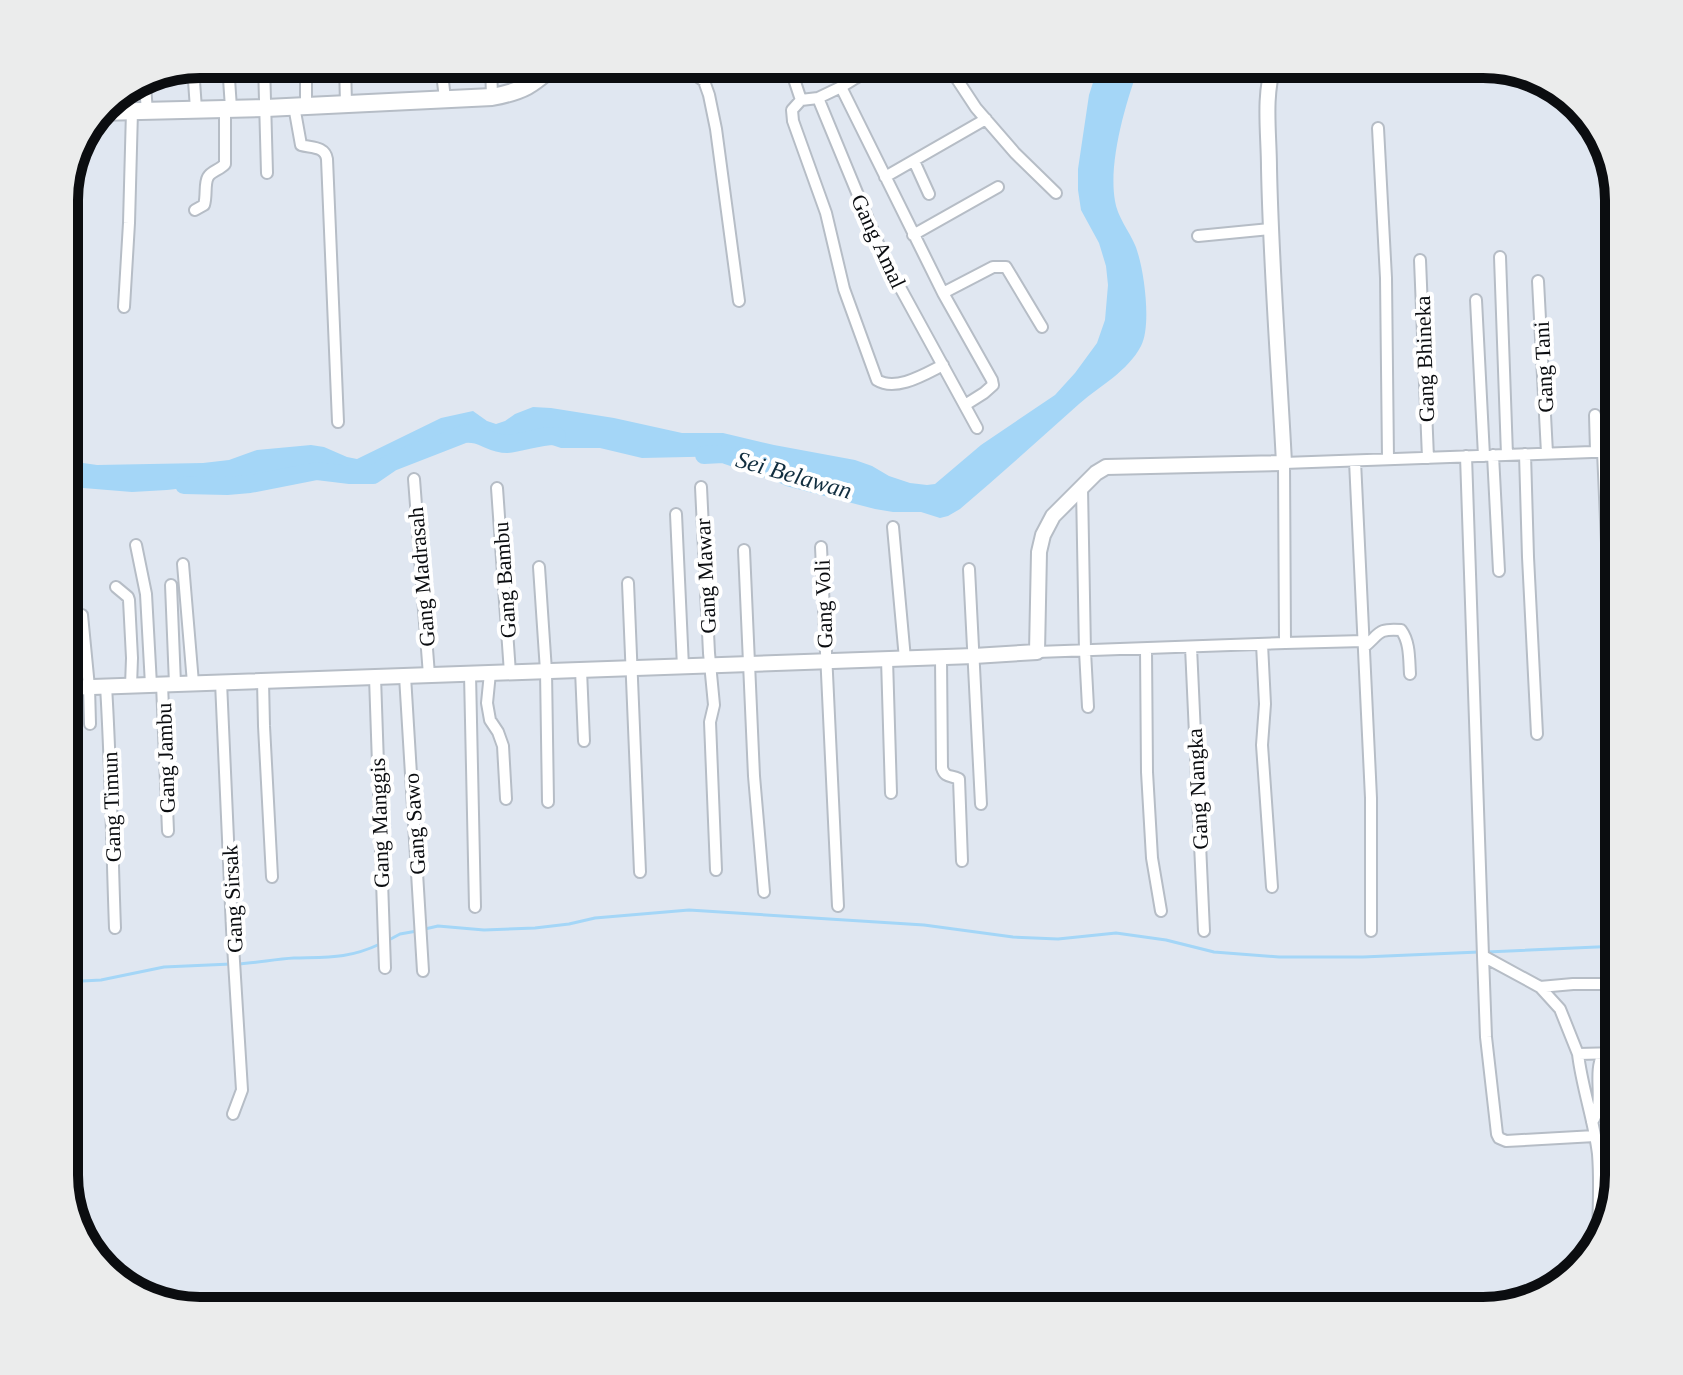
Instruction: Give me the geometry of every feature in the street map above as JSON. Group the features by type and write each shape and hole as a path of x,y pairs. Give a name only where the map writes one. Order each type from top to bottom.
{"main road":[{"path":"117,112 492,97 516,93 539,78"}],"street":[{"path":"195,210 204,205 207,177 225,164 228,78"},
{"path":"265,78 267,173"},
{"path":"304,78 300,106 301,145 323,150 327,159 338,422"},
{"path":"345,78 346,104"},
{"path":"443,78 445,99"},
{"path":"491,78 492,97"},
{"path":"700,78 709,95 716,129 739,301"},
{"path":"794,78 801,100"},
{"path":"856,78 818,98 801,100 792,110 793,121 826,213 844,289 877,380 886,384 914,379 943,365"},
{"path":"956,78 976,108 1015,153 1056,193"},
{"path":"1271,78 1268,90 1270,229 1284,463 1285,643"},
{"path":"194,79 196,109"},
{"path":"841,87 913,235 993,383 965,405"},
{"path":"124,307 139,111 143,92"},
{"name":"Gang Amal","path":"818,98 884,258 977,428"},
{"path":"885,177 986,119"},
{"path":"1378,128 1386,278 1388,459"},
{"path":"914,161 929,194"},
{"path":"913,235 998,187"},
{"path":"1198,236 1270,229"},
{"path":"1500,257 1507,455"},
{"name":"Gang Bhineka","path":"1420,260 1428,458"},
{"path":"943,293 993,267 1006,267 1042,327"},
{"name":"Gang Tani","path":"1538,281 1547,453"},
{"path":"1476,300 1499,571"},
{"path":"1595,415 1605,528"},
{"path":"1037,652 1039,552 1043,535 1053,516 1106,467 1605,451"},
{"path":"1525,454 1537,734"},
{"path":"1466,456 1486,1037 1497,1134 1506,1141 1595,1136"},
{"path":"1355,461 1371,798 1371,931"},
{"name":"Gang Madrasah","path":"414,479 429,675"},
{"name":"Gang Mawar","path":"701,487 714,709 710,722 716,870"},
{"name":"Gang Bambu","path":"497,488 510,673"},
{"path":"1082,488 1088,707"},
{"path":"676,514 683,667"},
{"path":"893,527 905,659"},
{"path":"136,545 162,684"},
{"name":"Gang Voli","path":"821,547 838,906"},
{"path":"744,550 753,763 764,892"},
{"path":"183,564 193,683"},
{"path":"539,567 546,671 548,802"},
{"path":"969,569 981,804"},
{"path":"628,583 640,872"},
{"path":"162,684 171,585"},
{"path":"116,587 128,597 131,686"},
{"path":"82,615 90,724"},
{"path":"78,687 1285,643 1364,644 1383,631 1401,630 1409,651 1410,674"},
{"path":"1262,644 1265,704 1262,745 1272,887"},
{"name":"Gang Nangka","path":"1191,647 1204,931"},
{"path":"1146,649 1147,772 1152,858 1161,911"},
{"path":"941,658 942,768 948,777 959,779 962,861"},
{"path":"887,659 891,793"},
{"path":"581,670 584,741"},
{"path":"490,673 487,703 490,720 503,746 506,799"},
{"path":"470,674 475,907"},
{"name":"Gang Sawo","path":"405,676 423,971"},
{"name":"Gang Manggis","path":"375,677 385,968"},
{"path":"263,681 272,877"},
{"name":"Gang Sirsak","path":"221,682 242,1090 233,1114"},
{"name":"Gang Jambu","path":"162,684 168,831"},
{"name":"Gang Timun","path":"106,686 115,928"},
{"path":"1483,954 1540,987 1560,1009 1578,1054 1595,1136 1598,1216"},
{"path":"1540,987 1605,984"},
{"path":"1578,1054 1603,1054 1599,1063 1597,1111 1592,1122"}],"water":[{"name":"Sei Belawan","path":"1094,78 1135,78 1116,150 1113,185 1116,207 1135,245 1141,267 1146,296 1146,325 1141,346 1121,371 948,516 940,518 921,512 875,509 786,486 747,460 733,456 642,458 600,448 561,448 534,439 502,439 472,430 456,432 450,439 430,440 384,466 359,472 132,492 78,486 78,461 97,465 203,463 229,460 257,450 311,445 357,459 441,418 473,411 496,424 533,407 614,418 682,433 723,433 855,460 910,483 935,484 981,445 1055,395 1097,343 1105,320 1106,266 1099,243 1081,210 1078,190 1078,169"}],"waterway":[{"name":"Sei Belawan","path":"184,485 250,484 317,471 373,475 392,462 464,434 507,444 557,436"},
{"name":"Sei Belawan","path":"704,455 723,454 776,472"},
{"path":"425,929 438,926 484,930 535,928 595,918 689,910 924,925 1013,937 1058,939 1116,933 1166,940 1214,952 1279,957 1479,952"},
{"path":"387,941 400,934 417,931"},
{"path":"238,964 338,956 380,944"},
{"path":"1487,952 1605,947"},
{"path":"78,981 101,980 164,967 231,964"}]}
